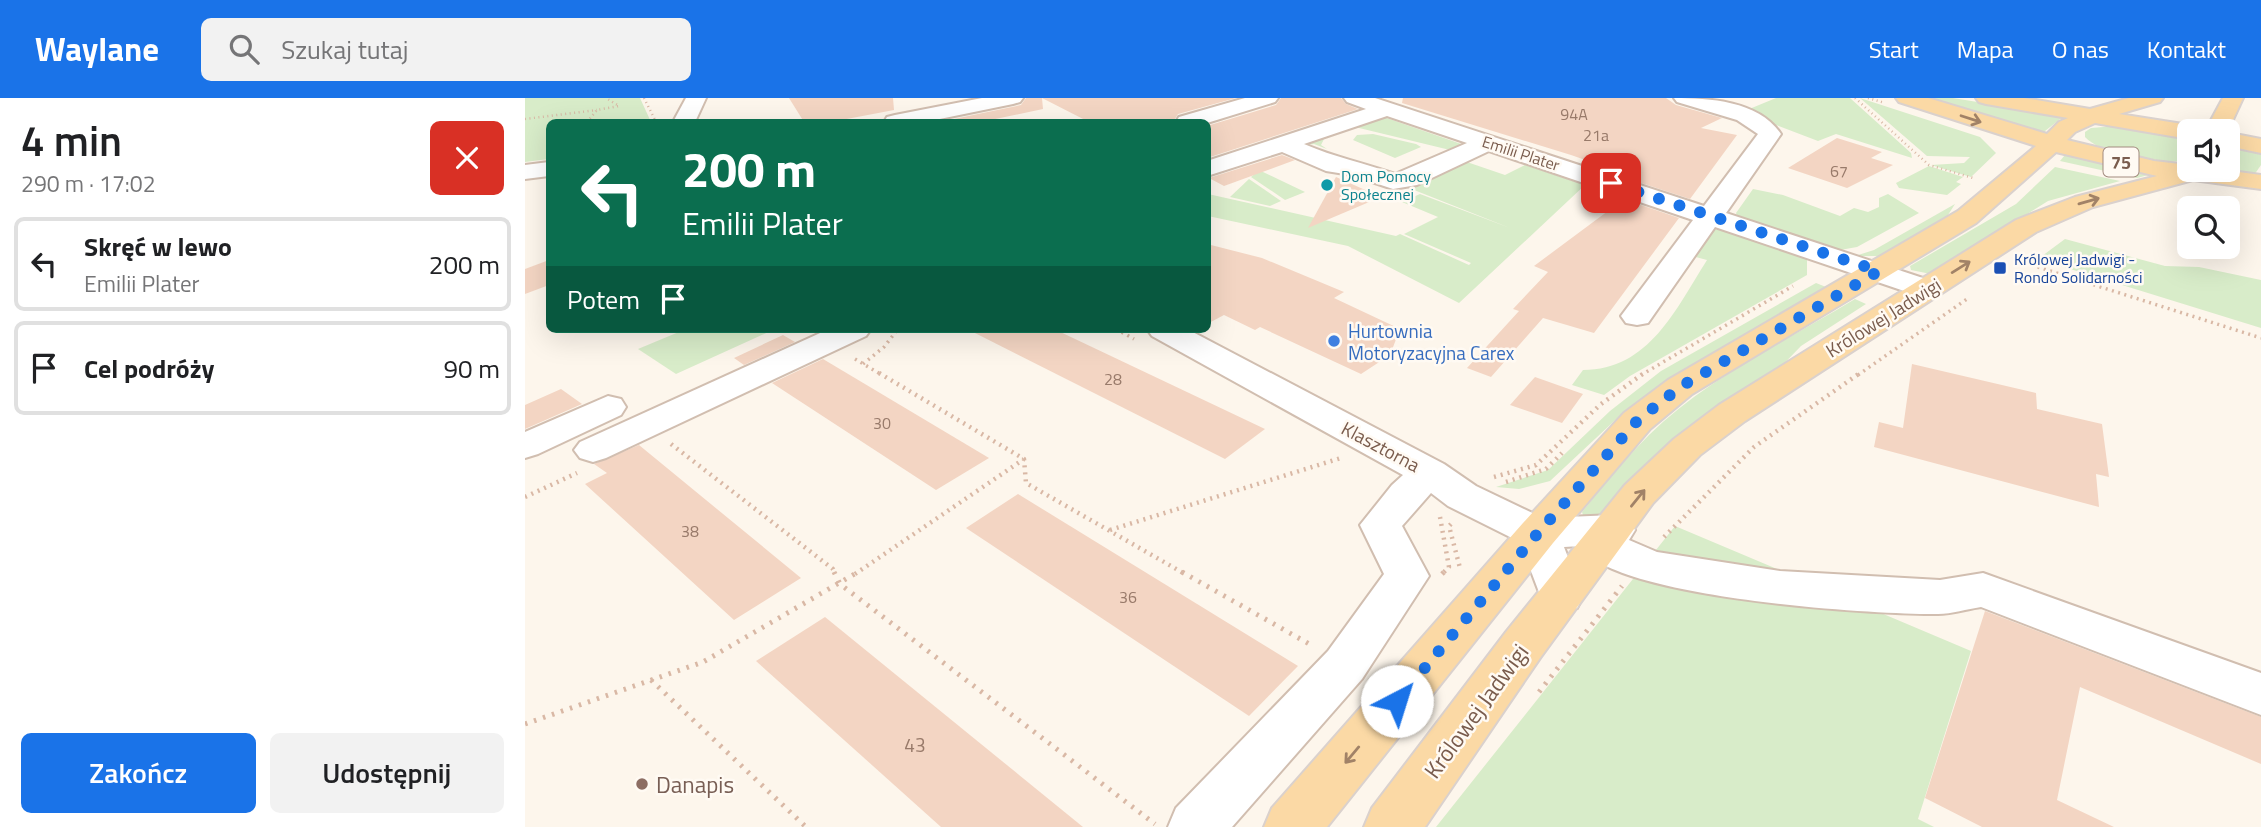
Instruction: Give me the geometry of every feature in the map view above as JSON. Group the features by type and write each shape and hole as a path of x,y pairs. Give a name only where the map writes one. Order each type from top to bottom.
{"main road":[{"path":"1906,98 2050,145"},
{"path":"1986,98 2177,130"},
{"path":"1292,827 1538,533 1637,421 1680,387 1967,217 2067,127 2093,115 2153,98"},
{"path":"2224,119 2230,101"},
{"path":"2240,142 2261,146"},
{"name":"75","path":"2050,145 2119,161 2177,169"},
{"name":"Królowej Jadwigi","path":"1392,827 1639,494 1687,447 1732,413 1929,307 2026,226 2084,202 2177,177"},
{"name":"75","path":"2240,179 2261,182"}],"street":[{"path":"686,119 696,98"},
{"path":"910,119 1013,98"},
{"path":"1197,119 1268,98"},
{"name":"Emilii Plater","path":"1354,98 1879,271 1929,307"},
{"path":"1637,316 1770,134 1766,126 1753,120 1684,98"},
{"path":"1211,168 1387,109"},
{"path":"1283,144 1335,166 1355,168 1393,182 1408,180 1488,142"},
{"path":"525,172 546,169"},
{"name":"Klasztorna","path":"1170,333 1430,473 1462,496 1538,533"},
{"path":"593,450 851,342"},
{"path":"525,446 608,407"},
{"path":"1196,827 1345,665 1407,576 1381,525 1406,494 1430,473"},
{"path":"1561,596 1538,533 1608,538 1650,567 1780,588 1940,597 1983,590 2261,694"}],"path":[{"path":"525,119 619,106 606,98"},
{"path":"644,98 654,119"},
{"path":"1855,98 1929,165 1974,178"},
{"path":"590,119 597,110"},
{"path":"1966,184 1980,173"},
{"path":"2030,253 2019,261 2261,338"},
{"path":"1929,307 1976,293"},
{"path":"863,364 884,347 895,333"},
{"path":"851,342 863,364 1024,460"},
{"path":"670,443 833,569 839,584 1159,827"},
{"path":"1110,530 1342,458"},
{"path":"1024,460 1026,483 1345,665"},
{"path":"525,724 703,662 839,584 1024,460"},
{"path":"650,680 806,827"}],"green space":[{"path":"525,98 640,98 650,119 546,119 546,159 525,162"},
{"path":"1776,98 1850,98 1911,153 1912,158 1836,134 1818,141 1742,112"},
{"path":"1860,98 1980,137 1996,153 1971,177 1931,165 1964,163 1970,157 1927,156"},
{"path":"1925,98 1953,98 2064,116 2040,135"},
{"path":"1378,115 1467,146 1450,150 1355,127 1324,139 1321,145 1327,149 1314,144 1301,146 1305,140"},
{"path":"2116,126 2172,137 2177,139 2177,161 2150,161 2105,150 2085,137 2085,132 2091,128"},
{"path":"1373,134 1421,147 1395,158 1353,140 1357,135"},
{"path":"2241,147 2261,151 2261,165 2254,175 2240,173"},
{"path":"2065,155 2152,174 2137,178 2060,161"},
{"path":"1464,161 1505,175 1525,165 1585,185 1459,303 1348,246 1211,217 1211,195 1396,236 1400,234 1469,265 1471,263 1404,234 1438,217 1402,202 1420,194 1510,228 1409,188"},
{"path":"1929,166 1963,177 1956,182 1961,184 1947,195 1899,188 1896,183"},
{"path":"2055,167 2120,181 2048,201 1931,274 1911,270 1910,266 2016,204"},
{"path":"1257,172 1263,172 1305,192 1285,200 1251,177"},
{"path":"1249,179 1281,201 1270,206 1230,197"},
{"path":"1753,189 1783,195 1840,216 1854,208 1868,212 1879,207 1879,198 1888,194 1919,213 1857,247 1840,250 1737,216 1736,213"},
{"path":"1955,204 1946,218 1881,256 1855,256 1874,250"},
{"path":"1720,229 1807,259 1807,275 1630,376 1604,395 1572,385 1583,370 1606,367 1626,360 1658,333 1672,316 1707,260 1692,256 1709,231"},
{"path":"2065,239 2165,266 2199,267 2261,280 2261,328 2038,259"},
{"path":"1816,283 1826,287 1673,376 1626,410 1550,481 1519,489 1496,487 1548,470 1610,411 1661,371"},
{"path":"1855,299 1866,304 1801,346 1773,375 1629,484 1596,518 1583,515 1582,512 1623,463 1672,415 1721,378"},
{"path":"676,333 766,333 676,374 638,349"},
{"path":"1675,526 1971,651 1918,819 1934,827 1436,827"}],"building":[{"path":"789,98 893,98 894,110 847,119 802,119"},
{"path":"1026,98 1042,98 1043,109 995,119 954,119 1021,105"},
{"path":"1042,98 1236,98 1178,114 1175,119 1083,119"},
{"path":"1281,98 1341,98 1346,104 1358,109 1211,157 1211,125 1276,105"},
{"path":"1403,98 1666,98 1676,105 1722,118 1701,128 1737,135 1690,199 1623,177 1616,174 1620,172 1571,155 1402,103"},
{"path":"1837,138 1882,152 1871,158 1893,165 1847,188 1788,168"},
{"path":"1282,155 1295,160 1224,186 1211,177"},
{"path":"1336,177 1381,197 1308,228"},
{"path":"1600,191 1679,218 1594,333 1543,318 1491,377 1467,368 1519,311 1513,309 1548,272 1534,266 1608,211 1583,203"},
{"path":"1211,245 1262,258 1344,292 1334,298 1400,329 1390,355 1361,374 1260,327 1255,330 1224,315 1211,322"},
{"path":"546,261 546,286 525,294 525,269"},
{"path":"975,333 1062,333 1265,429 1225,459"},
{"path":"783,335 795,342 744,365 734,358"},
{"path":"823,359 989,458 936,490 772,383"},
{"path":"1912,364 2036,393 2037,409 2102,424 2109,477 2096,474 2099,507 1874,447 1879,422 1903,428"},
{"path":"1535,377 1583,394 1562,423 1510,405"},
{"path":"561,389 582,404 525,429 525,405"},
{"path":"639,445 801,578 734,620 585,484 607,473 594,464"},
{"path":"1018,494 1298,666 1249,716 966,528"},
{"path":"1985,611 2261,717 2261,764 2080,687 2057,800 2114,827 1982,827 1925,798"},
{"path":"825,617 1083,827 941,827 756,661"}],"place":[{"name":"Dom Pomocy Społecznej","path":"1327,185"},
{"name":"Królowej Jadwigi - Rondo Solidarności","path":"2000,268"},
{"name":"Hurtownia Motoryzacyjna Carex","path":"1334,341"},
{"name":"Danapis","path":"642,784"}],"route":[{"path":"1397,701 1538,533 1637,421 1680,387 1879,271 1611,183"}]}
